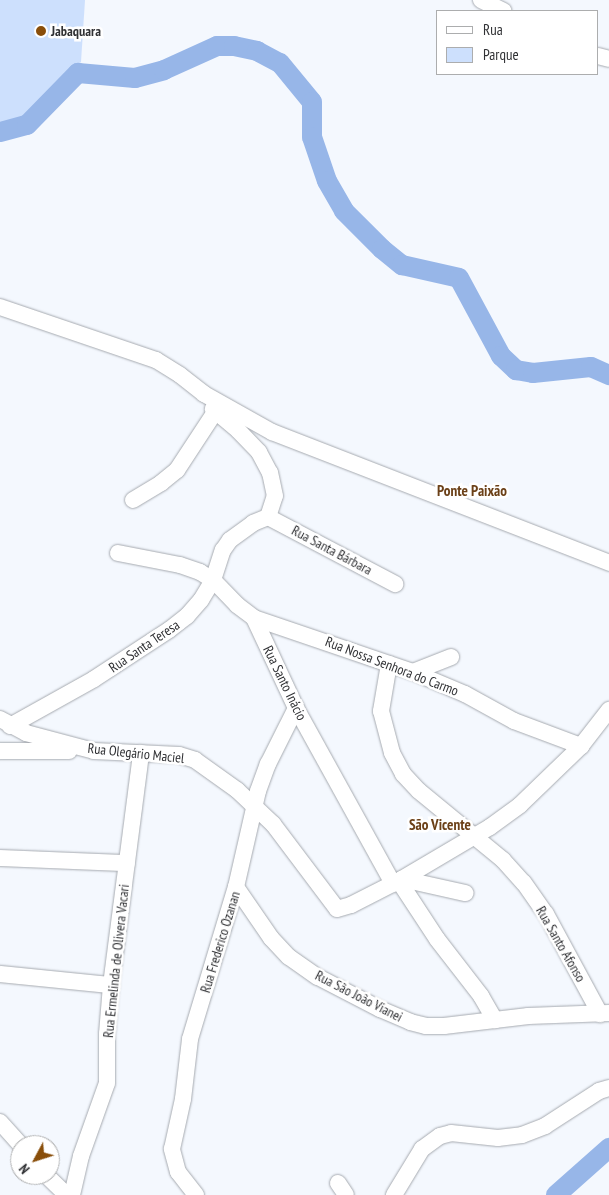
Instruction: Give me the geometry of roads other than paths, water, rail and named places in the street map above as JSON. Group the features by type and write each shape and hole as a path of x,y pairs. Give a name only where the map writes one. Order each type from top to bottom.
{"street":[{"path":"481,0 502,10"},
{"path":"0,307 156,360 180,375 204,394 272,432 609,563"},
{"path":"204,394 215,412 238,430 259,452 270,473 274,496 268,517"},
{"path":"133,500 161,483 177,470 215,412"},
{"name":"Rua Santa Teresa","path":"5,722 94,679 187,616 201,600 213,580 220,557 230,540 253,523 268,517"},
{"name":"Rua Santa Bárbara","path":"268,517 395,584"},
{"name":"Rua Santo Inácio","path":"118,553 180,565 200,572 213,580 237,605 254,618 296,708 398,881 495,1020"},
{"name":"Rua Nossa Senhora do Carmo","path":"254,618 413,672 465,694 514,721 581,746"},
{"path":"413,672 451,657"},
{"name":"Rua Santo Afonso","path":"388,664 381,711 392,753 403,774 419,791 502,860 546,914 604,1014"},
{"name":"Rua Frederico Ozanan","path":"196,1195 182,1188 173,1159 172,1142 183,1099 190,1039 236,887 254,805 268,764 296,708"},
{"path":"398,881 474,836 520,805 581,746 609,710"},
{"name":"Rua Olegário Maciel","path":"5,722 44,738 94,750 179,755 195,760 209,768 254,805 273,824 332,906 337,909 343,909 398,881"},
{"path":"0,751 94,750"},
{"name":"Rua Ermelinda de Olivera Vacari","path":"72,1195 82,1156 107,1082 107,1034 111,985 141,753"},
{"path":"0,858 128,863"},
{"path":"398,881 465,892"},
{"name":"Rua São João Vianei","path":"236,887 271,938 289,957 318,977 380,1009 426,1026 444,1026 528,1016 604,1014"},
{"path":"0,974 111,985"},
{"path":"394,1195 422,1149 440,1136 450,1133 498,1138 522,1135 545,1126 599,1091 609,1088"},
{"path":"0,1122 12,1135"},
{"path":"56,1185 67,1195"}],"waterway":[{"path":"0,132 27,125 78,73 135,78 164,70 217,46 234,46 257,51 280,63 312,102 312,137 327,181 344,211 382,249 402,265 459,278 501,356 516,370 533,373 591,367 609,375"},
{"path":"556,1195 609,1148"}],"place":[{"name":"Jabaquara","path":"41,31"}],"district":[{"name":"Ponte Paixão","path":"472,491"},
{"name":"São Vicente","path":"440,825"}]}
